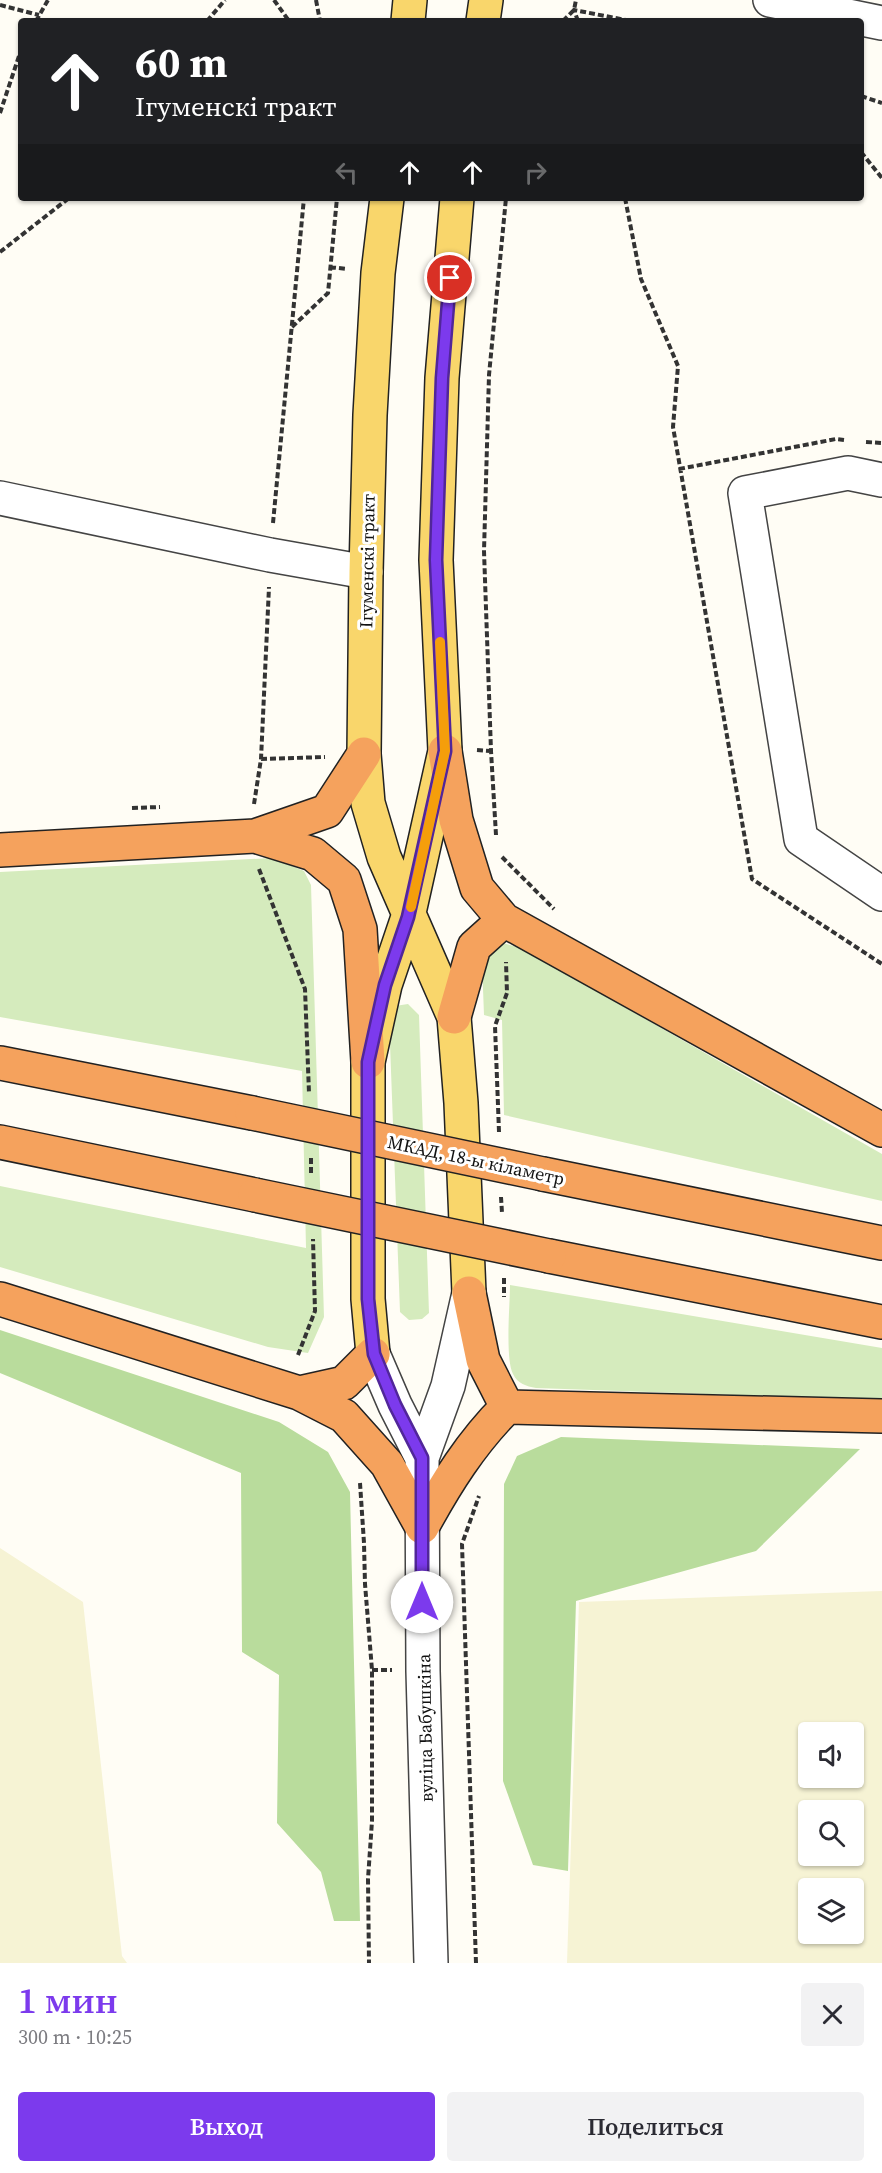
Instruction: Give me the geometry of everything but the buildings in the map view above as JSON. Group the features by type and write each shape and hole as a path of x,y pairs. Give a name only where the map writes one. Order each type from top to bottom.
{"highway":[{"path":"459,751 456,820 477,888 504,920 882,1130"},
{"path":"0,850 254,824 327,811 364,754"},
{"path":"254,824 313,854 344,880 360,929 368,1062"},
{"path":"454,1017 474,947 504,920"},
{"name":"МКАД, 18-ы кіламетр","path":"0,1063 882,1243"},
{"path":"0,1142 549,1256 882,1322"},
{"path":"469,1293 483,1360 507,1407"},
{"path":"0,1299 299,1393 344,1416 387,1464 422,1527"},
{"path":"299,1393 344,1383 374,1354"},
{"path":"422,1527 452,1476 483,1431 507,1407 882,1416"}],"main road":[{"path":"408,18 410,0"},
{"path":"483,18 486,0"},
{"name":"Ігуменскі тракт","path":"387,201 378,273 370,414 364,754 368,803 384,856 408,917 454,1017 461,1103 469,1293"},
{"path":"374,1354 368,1299 368,1062 385,985 459,751 436,560 442,378 458,201"}],"street":[{"path":"770,0 858,18"},
{"path":"864,19 882,23"},
{"path":"882,480 848,473 745,493 801,839 882,894"},
{"path":"0,498 270,555 366,572"},
{"name":"вуліца Бабушкіна","path":"431,1963 423,1671 422,1458 448,1386 469,1293"},
{"name":"вуліца Бабушкіна","path":"374,1354 395,1405 422,1458"}],"path":[{"path":"38,18 48,0"},
{"path":"210,18 225,0"},
{"path":"274,0 287,18"},
{"path":"316,0 319,18"},
{"path":"576,0 574,10 577,18"},
{"path":"0,6 39,15"},
{"path":"565,18 574,10"},
{"path":"574,10 615,18"},
{"path":"0,113 18,59"},
{"path":"864,97 882,103"},
{"path":"864,156 882,178"},
{"path":"0,252 65,201"},
{"path":"254,824 261,759 270,555 304,201"},
{"path":"292,327 328,293 337,201"},
{"path":"497,841 491,750 484,551 486,440 493,318 506,201"},
{"path":"626,201 641,279 678,366 673,427 682,489 752,879 882,964"},
{"path":"459,751 491,750"},
{"path":"261,759 326,757"},
{"path":"498,861 497,852 553,909 564,914"},
{"path":"359,1476 364,1543 364,1584 372,1670 372,1821 368,1879 369,1963"},
{"path":"476,1963 462,1544 480,1495"}],"shaded area":[{"path":"0,1548 83,1602 122,1956 127,1963 0,1963"},
{"path":"882,1591 882,1963 567,1963 579,1602"}],"green space":[{"path":"272,858 304,871 311,885 324,1317 308,1353 268,1347 0,1267 0,1186 306,1248 302,1071 0,1017 0,872"},
{"path":"499,942 521,948 882,1154 882,1201 504,1115 502,1020 484,1015 482,963"},
{"path":"408,1004 419,1015 429,1313 422,1319 409,1320 400,1312 389,1017 395,1006"},
{"path":"510,1285 882,1348 882,1400 529,1386 517,1380 513,1374 509,1356"},
{"path":"0,1330 279,1422 328,1452 350,1492 360,1921 334,1921 321,1872 277,1823 279,1675 242,1652 241,1473 0,1373"},
{"path":"561,1437 860,1449 756,1551 576,1601 568,1871 533,1865 503,1781 504,1484 517,1456"}],"slow traffic":[{"path":"411,907 445,751 440,642"}],"route":[{"path":"422,1602 422,1458 395,1405 374,1354 368,1299 368,1062 385,985 408,917 445,751 436,560 442,378 450,278"}]}
